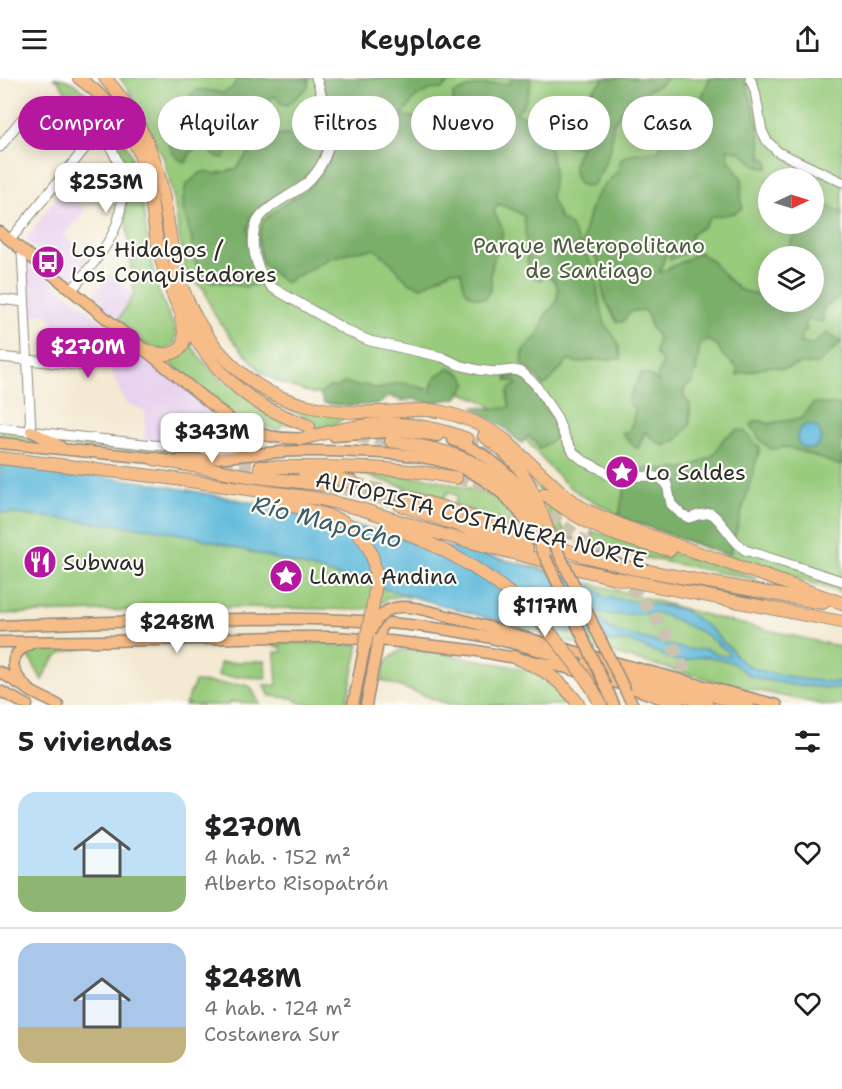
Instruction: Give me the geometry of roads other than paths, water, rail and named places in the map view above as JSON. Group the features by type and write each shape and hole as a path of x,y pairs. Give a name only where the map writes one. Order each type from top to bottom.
{"highway":[{"path":"79,78 103,97 119,115 138,150 149,187 160,253 184,329 183,343 178,350 167,355 145,350"},
{"path":"105,78 136,120 153,156 160,179 179,280 194,316 213,344 252,381 283,398 307,405 369,413 433,411 473,421 505,440 560,491 588,511 628,528 842,605"},
{"path":"170,288 195,336 209,357 228,378 261,404 309,426"},
{"path":"392,412 429,415 453,421 477,431 497,445 514,462 530,484 544,554"},
{"path":"301,439 348,428 389,423 432,427 467,439"},
{"path":"391,441 442,451 486,469 518,498 540,529"},
{"name":"AUTOPISTA COSTANERA NORTE","path":"0,458 306,496 347,505 440,534 572,568 842,622"},
{"path":"154,459 249,476 326,485"},
{"name":"AUTOPISTA COSTANERA NORTE","path":"353,483 301,472 260,467 373,468 427,472 456,478"},
{"path":"214,485 324,514 342,521 363,538 372,553 375,584 364,649"},
{"path":"277,494 372,519 394,527 468,563 498,584 540,621 564,649 592,688 601,705"},
{"path":"544,494 573,515 604,531 666,549 724,561"},
{"name":"AUTOPISTA COSTANERA NORTE","path":"572,568 402,501 446,508 551,546 631,568 842,605"},
{"path":"513,657 551,675 579,705"},
{"path":"592,661 748,705"}],"main road":[{"path":"0,232 237,425 270,437 301,439 400,431 434,435 458,442 486,457 506,473 525,493 540,516 540,529"},
{"path":"31,431 70,450"},
{"path":"0,442 154,459 194,460 279,452 403,453 438,460 466,470 496,489 540,529 633,705"},
{"path":"544,554 614,705"},
{"path":"353,705 364,649 376,621 387,611 401,607 454,616 592,661 708,705"},
{"path":"0,626 290,618 382,622 473,634 777,705"},
{"path":"366,705 382,622"},
{"path":"0,642 282,637 379,640 460,649 563,667 627,686 679,705"},
{"path":"32,692 16,674 13,662 21,648 36,641"},
{"path":"0,672 58,705"},
{"path":"0,691 27,705"}],"street":[{"path":"315,78 322,97 329,136 327,153 317,171 303,186 273,205 258,220 254,237 258,266 264,279 273,288 349,332 370,341 442,357 479,370 522,372 535,384 556,416 574,453 584,461 610,476 653,476 661,479 667,484 671,504 681,514 689,518 711,513 719,519 737,545 745,550 842,581"},
{"path":"750,78 755,91 762,131 767,141 778,152 842,182"},
{"path":"0,147 18,126"},
{"path":"10,240 84,150"},
{"path":"72,290 110,238 120,211 122,193 118,164 112,150"},
{"path":"22,250 31,431"},
{"path":"0,299 24,302"},
{"path":"0,357 79,366 92,365 107,356 126,334"},
{"path":"0,428 184,449 225,451 244,456"}],"water":[{"path":"809,425 818,428 821,437 818,446 809,449 800,446 797,437 800,428"},
{"name":"Río Mapocho","path":"0,464 151,483 264,505 517,563 589,584 605,597 684,610 712,630 745,664 766,672 801,679 842,683 842,689 793,685 760,679 750,676 731,662 708,657 677,661 629,641 614,642 502,622 196,537 154,529 0,512","holes":["593,612 611,615 657,613 669,617 705,634 728,652 729,656 706,649 693,650 672,646 615,631"]}],"tunnel":[{"path":"357,437 391,441"},
{"path":"467,439 498,457 545,494"},
{"path":"204,464 259,467"},
{"path":"456,478 496,490"},
{"path":"353,482 404,496"},
{"path":"326,485 400,505"},
{"path":"534,506 558,521 594,550 639,596 675,649 691,689"}],"place":[{"name":"Los Hidalgos / Los Conquistadores","path":"48,262"},
{"name":"Lo Saldes","path":"622,472"},
{"name":"Subway","path":"40,562"},
{"name":"Llama Andina","path":"286,576"}],"park label":[{"name":"Parque Metropolitano de Santiago","path":"589,258"}]}
